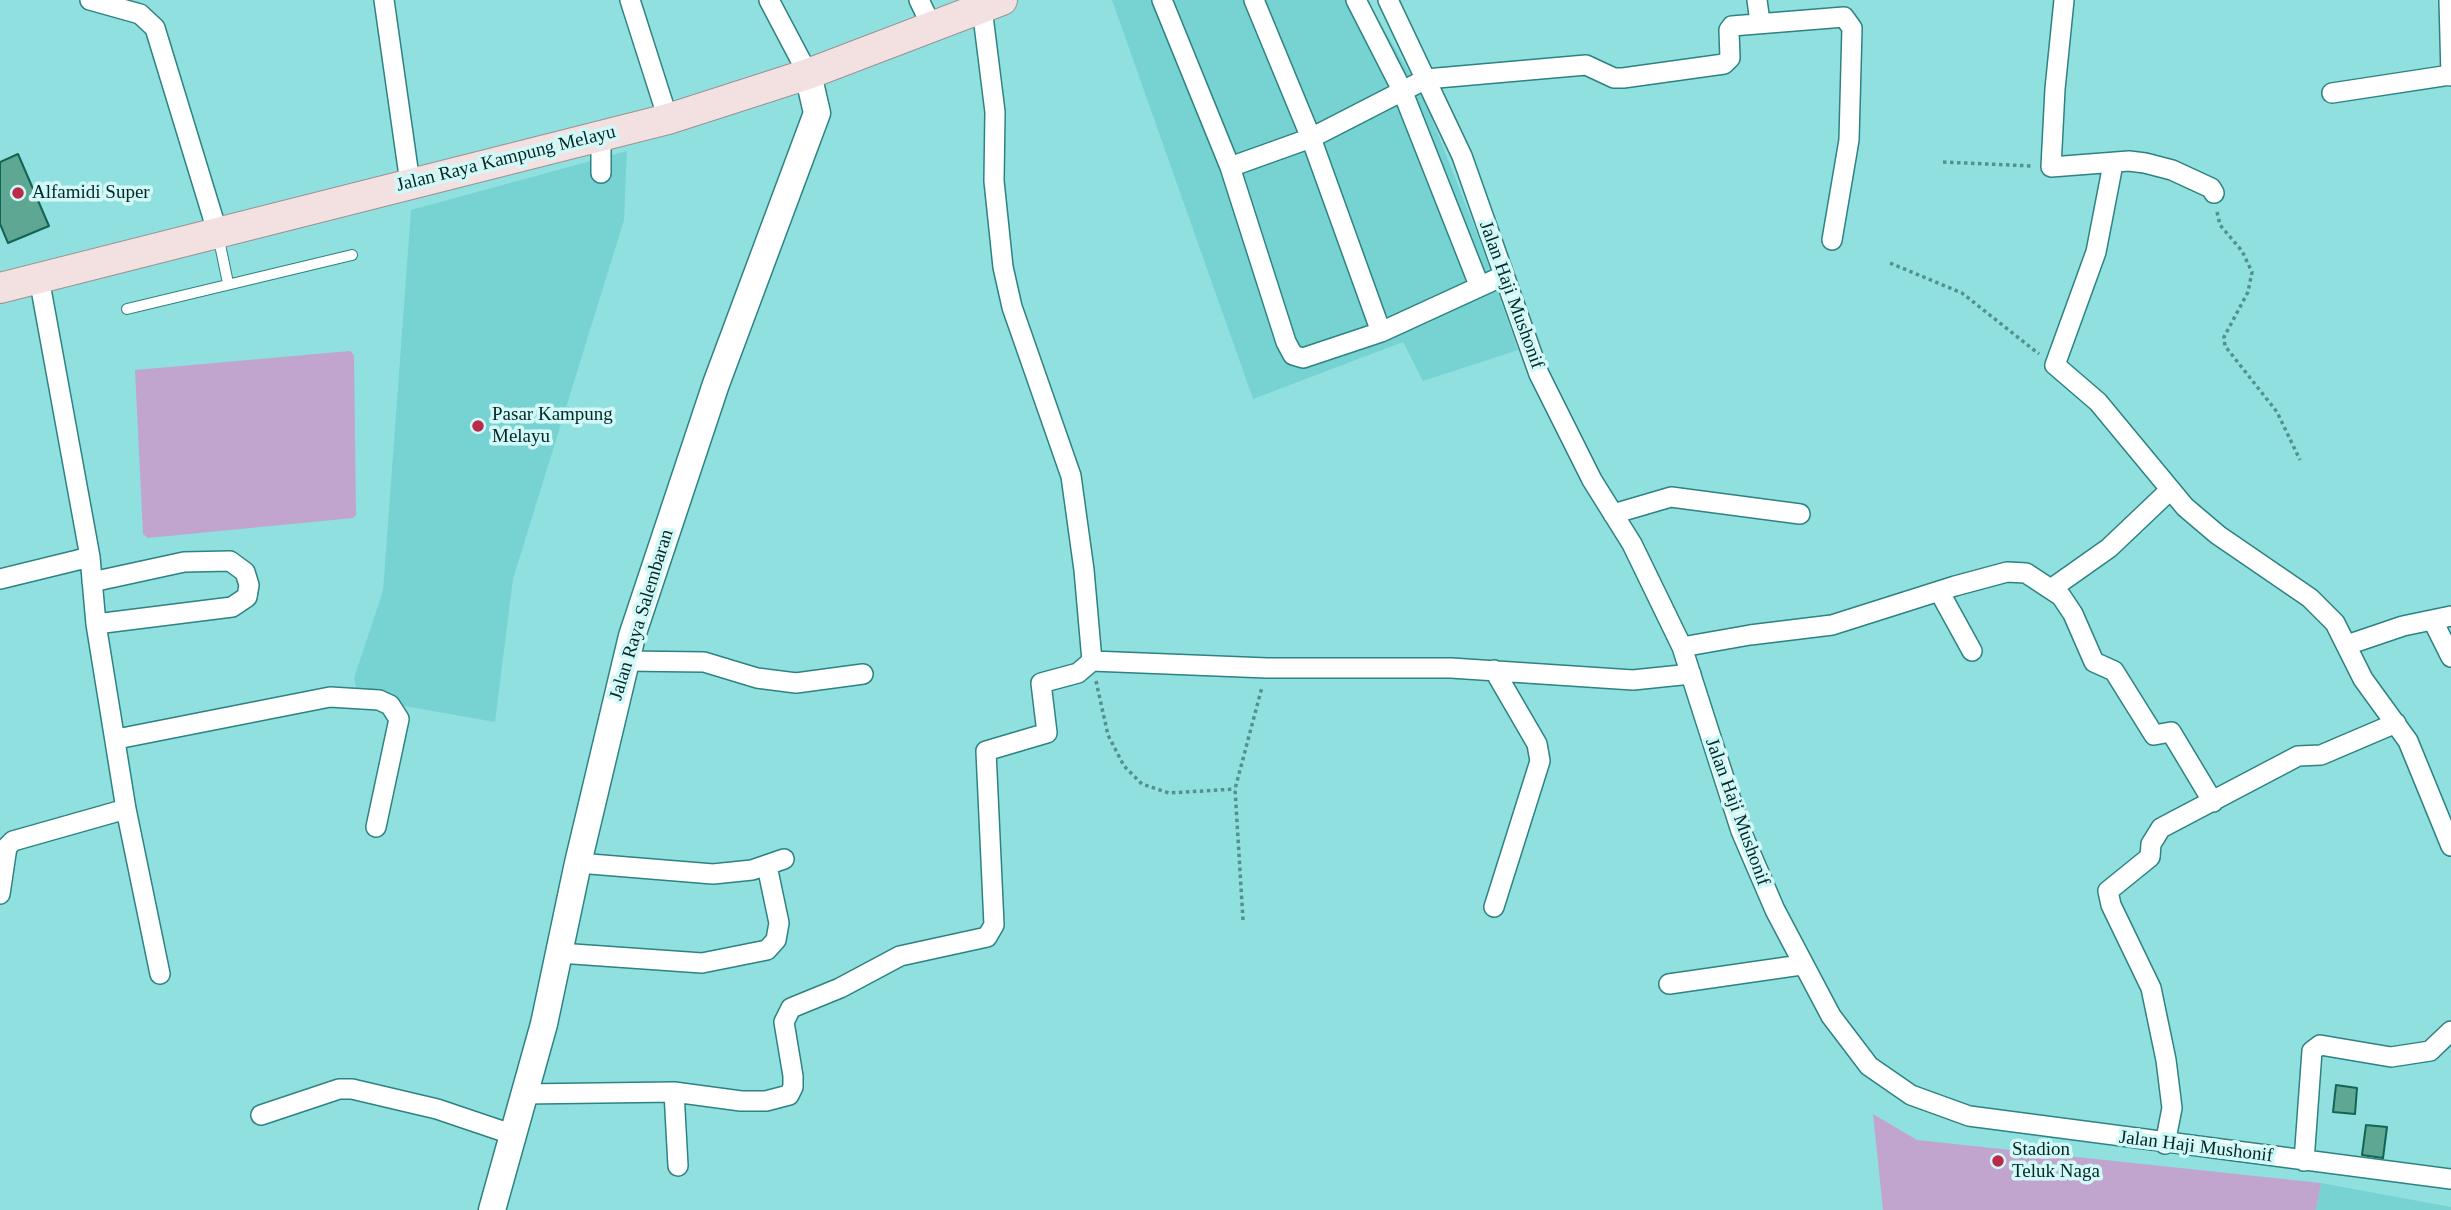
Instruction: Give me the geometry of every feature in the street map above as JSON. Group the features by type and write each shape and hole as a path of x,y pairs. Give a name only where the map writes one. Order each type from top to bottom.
{"main road":[{"name":"Jalan Raya Kampung Melayu","path":"0,288 668,119 808,74 992,4"},
{"name":"Jalan Raya Salembaran","path":"492,1210 511,1134 544,1024 578,863 626,661 716,384 817,113 808,74"}],"street":[{"path":"90,0 140,14 155,28 217,231"},
{"path":"384,0 410,183"},
{"path":"629,0 668,119"},
{"path":"769,0 808,74"},
{"path":"919,0 932,27"},
{"path":"1162,0 1230,167 1286,342 1293,355 1303,358 1381,332 1503,276"},
{"path":"1254,0 1311,138 1381,332"},
{"path":"1356,0 1402,90 1479,285"},
{"name":"Jalan Haji Mushonif","path":"1388,0 1462,156 1539,374 1592,480 1646,572 1682,647 1741,831 1801,965 1851,1046 1885,1080 1911,1095 1969,1116 2165,1144 2451,1179"},
{"path":"1757,0 1760,22"},
{"path":"2064,0 2055,89 2052,167 2129,161 2172,170 2211,188 2214,193"},
{"path":"2332,93 2451,76 2449,0"},
{"path":"992,4 994,181 1003,267 1013,307 1071,477 1084,570 1092,662"},
{"path":"1230,167 1311,138 1426,79 1586,65 1614,78 1623,78 1724,64 1730,58 1731,27 1760,22 1844,17 1851,25 1849,140 1832,240"},
{"path":"601,136 601,173"},
{"path":"2113,164 2096,253 2055,365 2098,402 2169,491 2218,535 2310,598 2335,624 2363,679 2409,741 2451,846"},
{"path":"39,278 90,557 96,624 117,739 126,808 160,974"},
{"path":"2051,589 2109,548 2169,491"},
{"path":"1613,514 1671,497 1800,514"},
{"path":"0,579 90,557"},
{"path":"92,582 184,562 230,561 245,572 249,585 247,597 232,607 96,624"},
{"path":"1682,647 1832,625 2016,570 2037,579 2069,607 2094,662 2114,671 2154,735 2171,732 2213,802"},
{"path":"1939,591 1972,651"},
{"path":"2347,645 2403,626 2442,618 2451,657"},
{"path":"626,661 705,662 757,678 796,683 863,674"},
{"path":"523,1094 674,1093 741,1101 766,1101 789,1096 793,1087 793,1076 784,1022 791,1008 840,988 900,956 987,937 994,925 986,751 1047,733 1041,683 1078,673 1092,662 1267,668 1494,670 1633,680 1691,674"},
{"path":"1494,670 1537,744 1540,761 1494,907"},
{"path":"117,739 330,696 379,700 390,705 399,719 376,827"},
{"path":"2165,1144 2172,1108 2166,1060 2151,988 2111,905 2108,891 2150,857 2151,844 2161,828 2298,756 2321,755 2396,723"},
{"path":"0,894 4,847 13,841 126,808"},
{"path":"559,953 702,962 767,950 776,940 779,923 775,863 713,874 578,863"},
{"path":"1669,984 1801,965"},
{"path":"2304,1161 2312,1051 2320,1045 2391,1057 2430,1051 2451,1031"},
{"path":"261,1115 340,1088 437,1109 511,1134"},
{"path":"674,1093 678,1166"}],"lane":[{"path":"217,231 228,284"},
{"path":"127,309 352,255"}],"path":[{"path":"1943,162 2052,167"},
{"path":"2214,193 2220,225 2242,251 2252,272 2248,292 2224,337 2225,346 2277,412 2300,460"},
{"path":"1890,263 1962,293 2011,335 2055,365"},
{"path":"1092,662 1108,735 1132,776 1155,790 1169,793 1235,789"},
{"path":"1243,920 1235,789 1267,668"}],"shaded area":[{"path":"1112,0 1367,0 1423,96 1481,244 1518,350 1423,381 1403,342 1253,399"},
{"name":"Pasar Kampung Melayu","path":"627,151 624,220 513,579 495,722 359,698 354,678 383,591 411,210"},
{"path":"350,351 354,355 356,515 353,518 148,538 143,534 135,370"},
{"name":"Stadion Teluk Naga","path":"1873,1114 1917,1140 2321,1183 2316,1210 1883,1210"},
{"path":"2321,1183 2451,1207 2451,1210 2316,1210"}],"building":[{"name":"Alfamidi Super","path":"18,154 49,226 8,243 0,224 0,162"},
{"path":"2336,1085 2357,1088 2355,1114 2333,1112"},
{"path":"2366,1125 2387,1127 2383,1158 2362,1155"}],"place":[{"name":"Alfamidi Super","path":"18,193"},
{"name":"Pasar Kampung Melayu","path":"478,426"},
{"name":"Stadion Teluk Naga","path":"1998,1161"}]}
